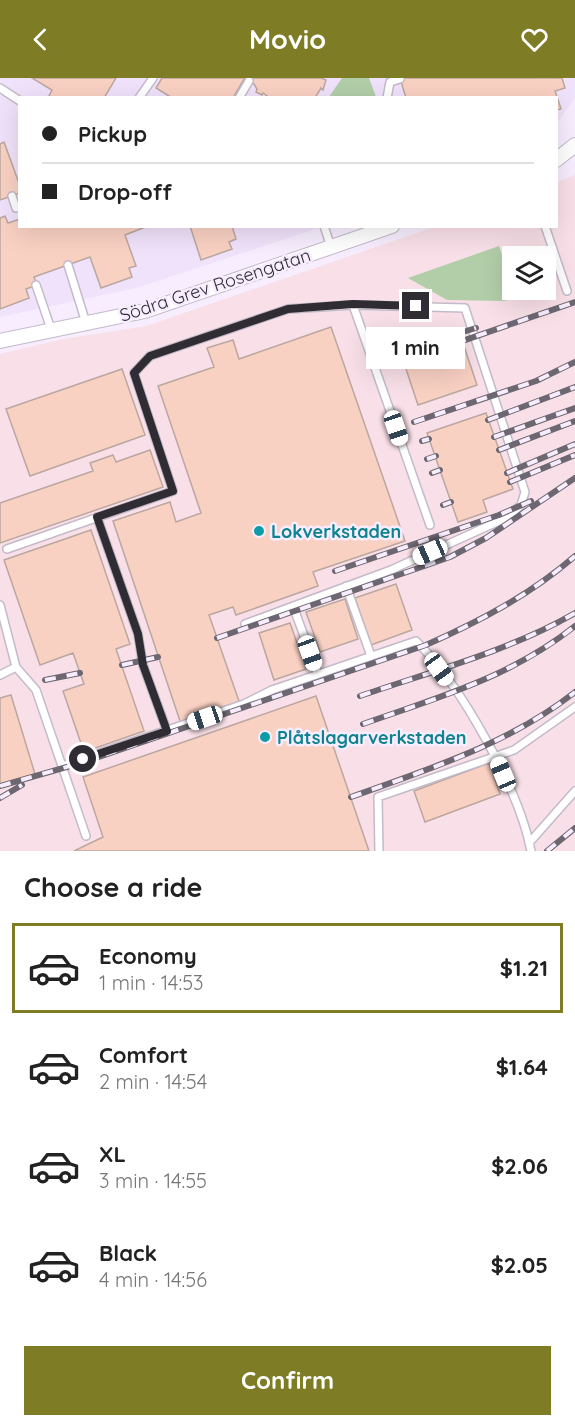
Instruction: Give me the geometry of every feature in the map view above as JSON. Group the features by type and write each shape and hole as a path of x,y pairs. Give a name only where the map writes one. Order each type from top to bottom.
{"street":[{"path":"558,158 575,145"},
{"name":"Södra Grev Rosengatan","path":"0,341 145,311 386,228"}],"lane":[{"path":"140,96 153,78"},
{"path":"387,96 390,82 400,79"},
{"path":"240,96 249,81"},
{"path":"0,88 18,99"},
{"path":"12,196 16,208 18,208"},
{"path":"325,228 331,248"},
{"path":"546,228 567,291"},
{"path":"68,265 86,323"},
{"path":"36,285 51,329"},
{"path":"353,304 430,525"},
{"path":"7,549 173,491 134,373 150,356 288,309 353,304 465,308 525,492 521,505 508,517 391,570 245,624"},
{"path":"97,517 138,634 143,665 167,731"},
{"path":"346,586 371,656"},
{"path":"0,605 16,667 36,690 86,836"},
{"path":"293,606 318,674"},
{"path":"62,766 244,705 272,690 416,641 466,707 496,757 530,847"},
{"path":"0,675 16,667"},
{"path":"379,851 378,797 514,750 575,707"},
{"path":"530,847 575,791"}],"shaded area":[{"path":"0,78 575,78 575,98 558,122 558,96 18,96 18,228 319,228 136,288 0,317"},
{"path":"575,175 575,851 0,851 0,354 63,339 146,326 431,228 558,228 558,182"}],"green space":[{"path":"342,78 369,78 376,96 330,96"},
{"path":"499,246 502,255 502,300 508,300 503,301 447,300 408,278"}],"building":[{"path":"32,78 116,78 105,96 49,96 52,90"},
{"path":"162,78 321,78 326,80 323,90 321,88 316,96 267,96 263,93 262,95 256,92 254,84 244,79 234,96 169,96 156,88"},
{"path":"400,78 562,78 565,88 555,91 557,96 405,96"},
{"path":"4,142 18,180 18,194 0,200 0,144"},
{"path":"5,216 8,223 18,220 18,228 143,228 125,235 136,266 129,268 132,277 101,288 90,257 34,277 37,285 26,289 29,298 0,309 0,218"},
{"path":"191,228 233,228 236,239 229,242 232,249 201,260"},
{"name":"Lokverkstaden","path":"331,327 405,541 313,572 318,586 236,615 233,607 209,615 240,704 181,724 113,521 170,502 176,522 201,513 158,386 214,367 207,348 233,340 239,359"},
{"path":"464,346 477,385 418,405 405,366"},
{"path":"122,369 145,435 30,476 6,409"},
{"path":"486,413 513,489 483,500 487,512 458,522 427,433"},
{"path":"150,450 163,487 0,543 0,503 93,471 90,463 113,455 116,462"},
{"path":"91,530 130,644 116,649 144,731 84,752 63,691 84,684 73,653 40,665 4,560"},
{"path":"396,584 412,630 371,645 355,598"},
{"path":"345,599 358,639 320,652 306,612"},
{"path":"290,623 306,669 274,680 259,633"},
{"path":"11,695 35,774 0,784 0,698"},
{"name":"Plåtslagarverkstaden","path":"316,696 369,851 74,851 103,837 83,777"},
{"path":"489,763 500,794 425,822 414,791"}],"railway":[{"path":"393,365 575,302"},
{"path":"390,354 476,328"},
{"path":"414,422 536,381 575,362"},
{"path":"488,420 575,387"},
{"path":"494,437 575,408"},
{"path":"499,450 575,421"},
{"path":"422,441 429,439"},
{"path":"507,473 575,444"},
{"path":"510,482 575,455"},
{"path":"427,459 436,456"},
{"path":"432,473 440,470"},
{"path":"217,638 450,557 486,538 575,478"},
{"path":"335,571 499,515 531,501"},
{"path":"443,505 451,502"},
{"path":"0,786 84,762 426,645 504,606 540,583 575,556"},
{"path":"360,696 497,649 575,613"},
{"path":"363,724 447,695 500,672 551,644 575,626"},
{"path":"122,665 158,657"},
{"path":"45,680 80,673"},
{"path":"351,797 468,754 496,741 550,710 575,692"},
{"path":"0,798 22,785"},
{"path":"547,851 575,828"}],"place":[{"name":"Lokverkstaden","path":"259,531"},
{"name":"Plåtslagarverkstaden","path":"265,737"}],"route":[{"path":"83,759 167,731 143,665 138,634 97,517 173,491 134,373 150,356 288,309 353,304 416,306"}]}
